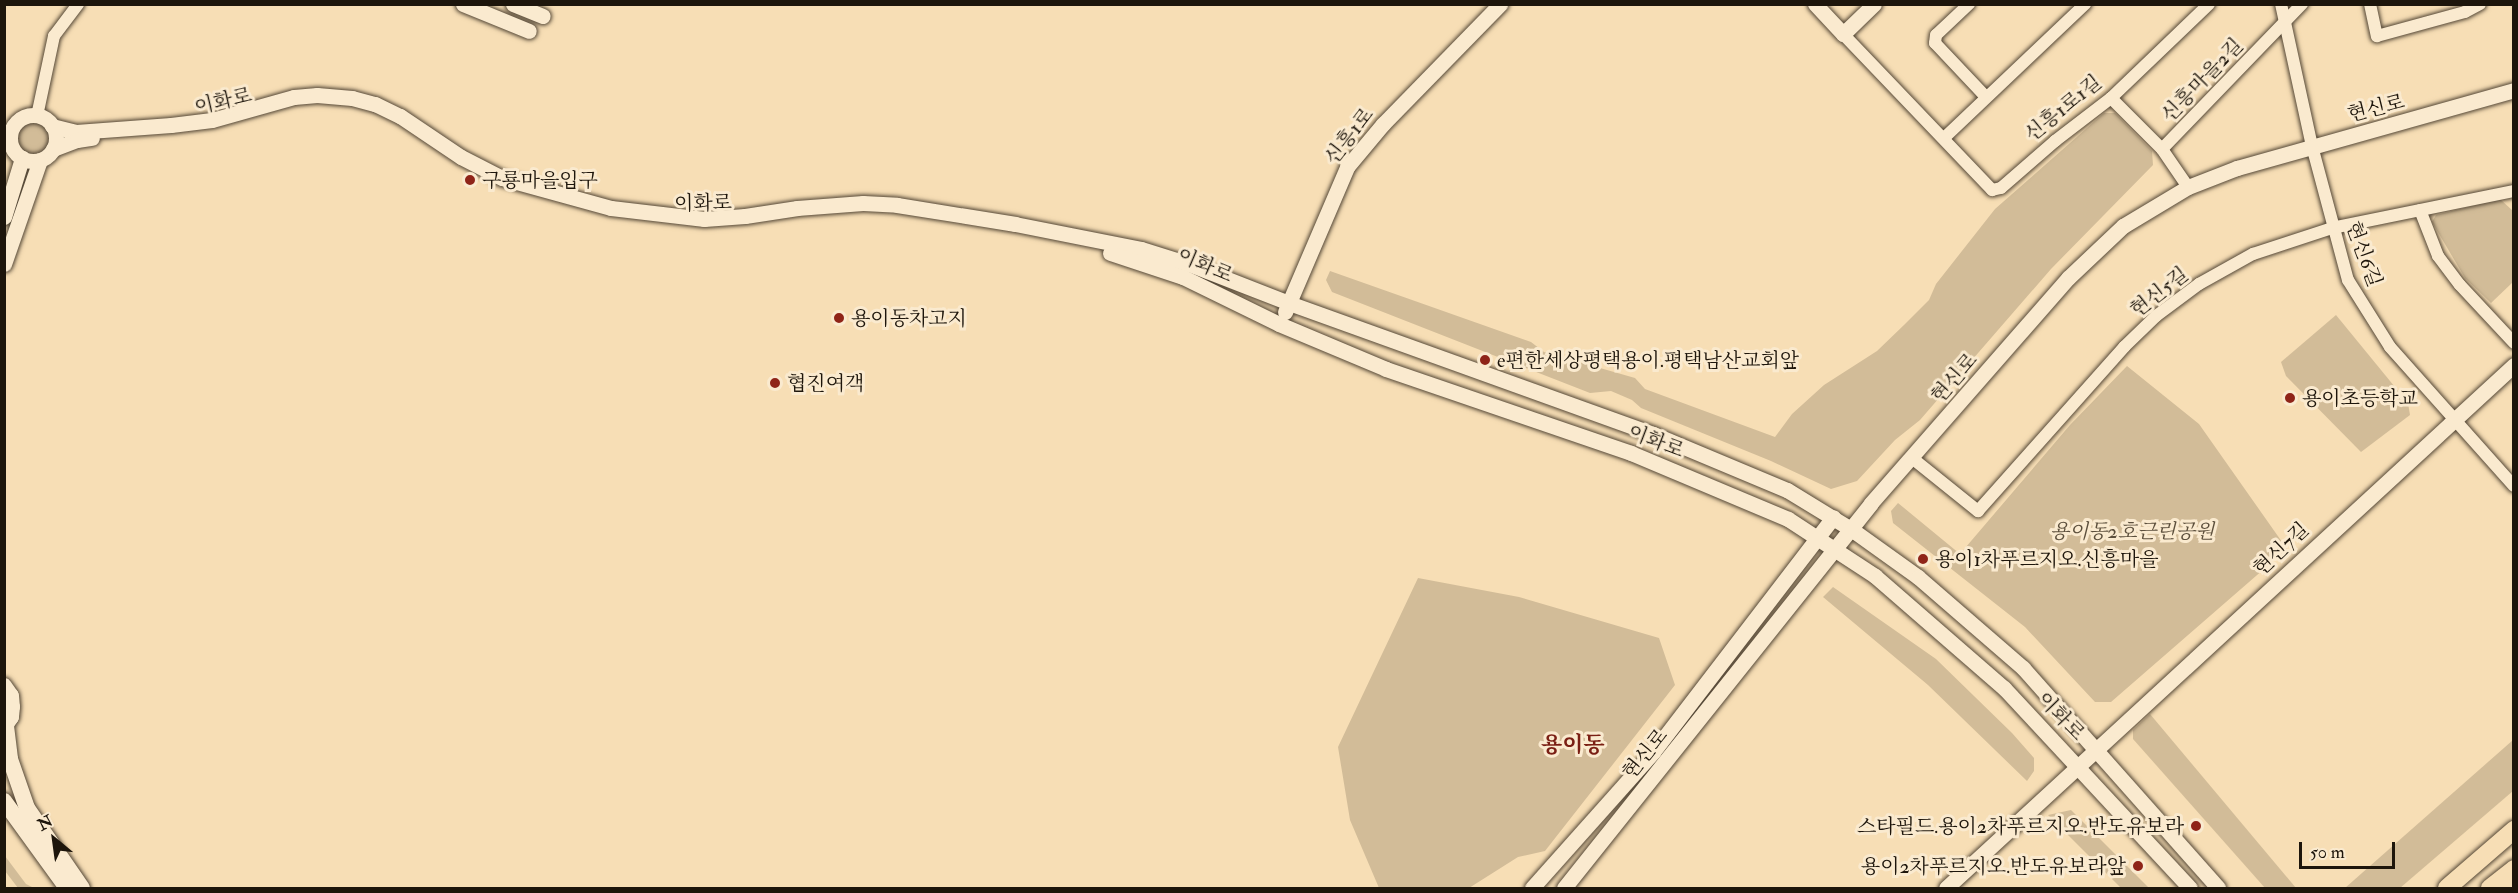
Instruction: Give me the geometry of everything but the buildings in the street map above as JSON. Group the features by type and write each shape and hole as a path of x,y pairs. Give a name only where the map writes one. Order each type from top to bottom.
{"main road":[{"path":"4,686 11,696 12,706 5,726 10,759 27,808 82,888"},
{"path":"4,801 67,888"},
{"path":"2447,888 2514,830"},
{"path":"2464,888 2514,846"},
{"path":"2490,888 2514,869"}],"street":[{"path":"37,116 54,36 78,4"},
{"path":"463,4 529,31"},
{"path":"513,4 543,16"},
{"name":"신흥1로","path":"1279,324 1325,213 1347,167 1383,124 1500,4"},
{"name":"신흥1로1길","path":"1815,4 1992,190 2001,188 2055,141 2110,98 2209,4"},
{"path":"1843,34 1874,4"},
{"path":"1969,4 1936,35 1935,44 1986,96"},
{"path":"1944,138 2085,4"},
{"path":"2282,4 2285,21"},
{"name":"신흥마을2길","path":"2188,187 2162,149 2302,4"},
{"path":"2370,4 2377,36 2454,16 2480,4"},
{"name":"현신6길","path":"2285,21 2312,146 2332,228 2348,280 2370,319 2390,347 2452,420 2514,486"},
{"name":"현신로","path":"1564,888 1851,529 2068,278 2123,226 2188,187 2237,168 2400,124 2514,90"},
{"name":"이화로","path":"52,126 76,132 171,125 212,120 294,97 317,95 352,98 400,116 461,157 502,178 611,208 704,219 863,203 897,205 1015,224 1141,249 1189,264 1289,303 1653,434 1787,490 1851,529 1918,577 2023,668 2218,888"},
{"path":"2110,98 2162,149"},
{"name":"이화로","path":"53,149 77,140 214,129 285,106 310,103 357,108 396,122 462,167 516,192 613,219 682,227 751,222 807,213 851,211 915,214 1062,241 1131,258 1183,277 1279,324 1386,369 1631,453 1722,489 1788,519 1875,576 2004,687 2080,766 2190,888"},
{"path":"4,217 13,151 8,131 22,118 37,116 52,126 56,138 53,149 40,160 4,264"},
{"path":"13,151 40,160"},
{"name":"현신5길","path":"1912,458 1978,512 2124,347 2156,316 2199,284 2253,254 2332,228 2420,210 2512,195"},
{"path":"2420,210 2438,256 2460,285 2514,343"},
{"name":"현신7길","path":"1946,888 2514,365"},
{"name":"현신로","path":"1532,888 1653,752 1833,518"}],"green space":[{"path":"2104,113 2115,113 2152,151 2153,165 2051,269 1920,420 1895,440 1857,481 1831,489 1771,461 1641,408 1632,400 1611,391 1590,393 1332,292 1326,280 1330,271 1531,342 1544,352 1635,378 1645,389 1775,437 1792,414 1824,385 1877,351 1904,325 1929,300 1936,284 1995,209"},
{"path":"33,120 45,125 50,137 45,149 33,154 21,149 16,137 21,125"},
{"path":"2500,199 2513,211 2513,282 2491,303 2465,278 2432,222 2436,215"},
{"path":"2336,315 2408,403 2410,415 2361,452 2286,376 2281,362"},
{"name":"용이동2호근린공원","path":"2127,366 2199,424 2287,549 2111,702 2095,702 2025,627 1893,523 1891,511 1898,503 1960,554 2070,425"},
{"path":"1418,578 1519,597 1659,638 1675,685 1545,851 1518,857 1469,888 1379,888 1350,820 1338,747"},
{"path":"1833,587 1936,659 2012,733 2034,758 2034,771 2027,781 1928,685 1823,597"},
{"path":"2150,714 2296,888 2265,888 2133,739 2133,730"},
{"path":"2513,740 2513,791 2400,888 2345,888"},
{"path":"2071,810 2149,888 2121,888 2048,815"},
{"path":"5,856 26,884 34,888 18,888 5,871"}],"place":[{"name":"구룡마을입구","path":"470,180"},
{"name":"용이동차고지","path":"839,318"},
{"name":"e편한세상평택용이.평택남산교회앞","path":"1485,360"},
{"name":"협진여객","path":"775,383"},
{"name":"용이초등학교","path":"2290,398"},
{"name":"용이1차푸르지오.신흥마을","path":"1923,559"},
{"name":"스타필드.용이2차푸르지오.반도유보라","path":"2196,826"},
{"name":"용이2차푸르지오.반도유보라앞","path":"2138,866"}],"district":[{"name":"용이동","path":"1573,746"}]}
